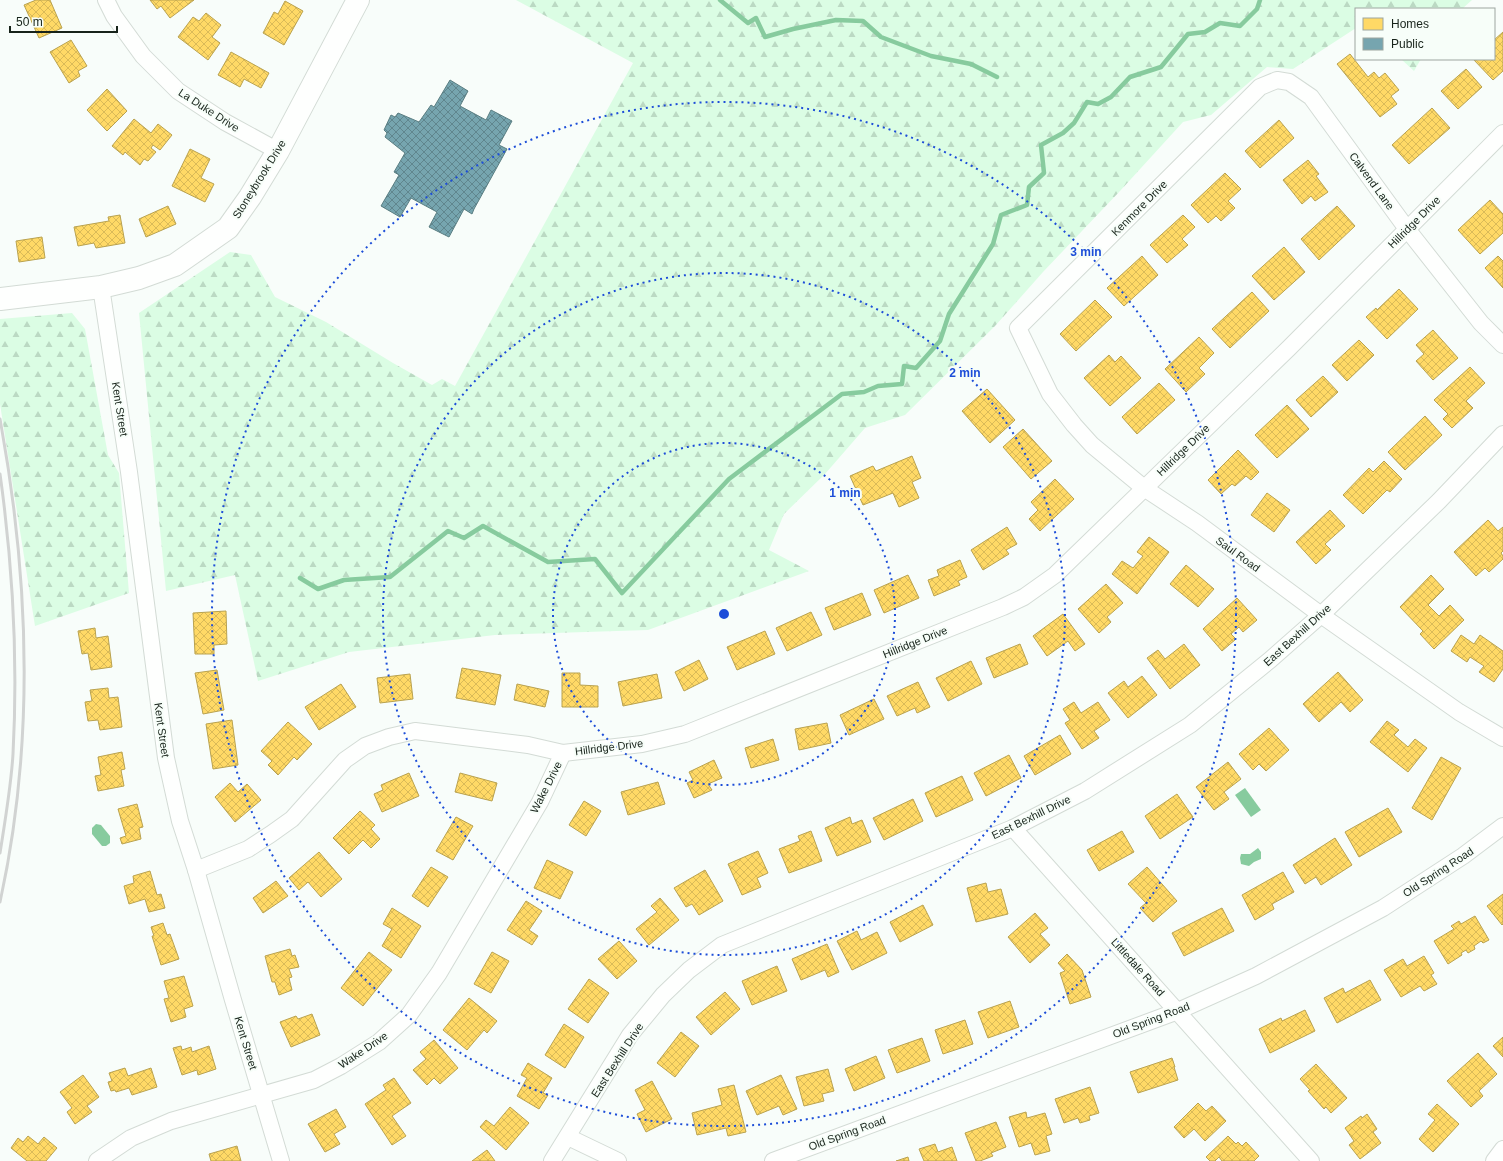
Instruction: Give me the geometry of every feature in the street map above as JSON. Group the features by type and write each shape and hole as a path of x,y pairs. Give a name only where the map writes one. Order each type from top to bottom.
{"street":[{"name":"La Duke Drive","path":"106,0 114,16 143,56 178,91 225,122 278,151"},
{"name":"Stoneybrook Drive","path":"0,299 101,287 139,278 175,265 228,228 250,197 278,151 358,0"},
{"name":"Calvend Lane","path":"1260,87 1277,80 1289,82 1311,97 1406,228 1481,322 1503,345"},
{"name":"Kenmore Drive","path":"1018,328 1260,87"},
{"name":"Hillridge Drive","path":"196,870 248,849 271,834 292,819 345,760 365,746 389,737 414,731 528,745 563,753 642,744 685,734 1003,607 1024,597 1055,575 1289,348 1406,228 1503,133"},
{"name":"Kent Street","path":"101,287 129,472 166,758 180,821 196,870 281,1161"},
{"name":"Saul Road","path":"1018,328 1050,394 1092,445 1144,488 1197,523 1321,615 1459,712 1503,738"},
{"name":"East Bexhill Drive","path":"552,1161 630,1035 663,995 689,970 722,946 1013,828 1085,791 1190,725 1270,660 1321,615 1439,501 1503,434"},
{"name":"Wake Drive","path":"97,1161 131,1138 171,1121 314,1080 341,1066 379,1042 409,1015 439,973 540,802 563,753"},
{"name":"Old Spring Road","path":"773,1161 1178,1011 1256,976 1383,908 1463,856 1503,826"},
{"name":"Littledale Road","path":"1013,828 1311,1161"},
{"path":"568,1137 618,1161"},
{"path":"1494,1161 1503,1150"}],"green space":[{"path":"516,0 1472,0 1463,8 1355,8 1355,29 1293,69 1267,67 1211,115 1183,122 1043,272 995,326 905,415 865,428 825,474 784,514 769,550 809,571 648,630 495,635 349,652 258,681 235,575 166,591 139,313 230,252 251,255 275,297 326,322 432,385 442,379 455,386 633,63"},
{"path":"1402,60 1420,60 1414,71"},
{"path":"72,313 85,329 108,455 119,473 129,593 35,626 0,404 0,319"}],"shaded area":[{"path":"1245,788 1261,810 1251,817 1235,795"},
{"path":"96,824 101,825 110,836 110,843 106,846 102,846 92,834 92,828"},
{"path":"1258,848 1261,852 1261,859 1249,866 1241,864 1241,854 1250,854"}],"building: Homes":[{"path":"36,0 50,0 62,28 39,38 24,5"},
{"path":"150,0 194,0 170,18 161,6 157,9"},
{"path":"285,1 303,11 284,45 263,33 274,12 278,14"},
{"path":"206,13 221,25 212,37 220,43 208,60 178,37 193,17 199,21"},
{"path":"1503,32 1503,71 1493,80 1474,60 1495,60 1495,39"},
{"path":"71,40 87,66 78,71 80,76 69,83 50,52"},
{"path":"231,52 269,73 261,88 244,79 240,87 218,75"},
{"path":"1350,54 1368,77 1374,72 1379,78 1385,73 1399,90 1391,96 1397,104 1380,117 1337,64"},
{"path":"1466,69 1482,87 1458,109 1441,91"},
{"path":"107,89 127,111 107,131 87,110"},
{"path":"1432,108 1450,128 1409,164 1392,145"},
{"path":"134,119 151,133 158,124 172,135 160,150 153,145 151,148 156,152 148,161 144,159 140,165 125,152 123,155 112,146"},
{"path":"1279,120 1294,138 1260,168 1245,151"},
{"path":"190,149 210,159 201,178 214,184 205,202 172,186"},
{"path":"1308,160 1319,174 1316,176 1328,192 1315,201 1311,196 1302,204 1283,180"},
{"path":"1225,173 1241,189 1228,201 1235,208 1221,221 1216,216 1208,223 1191,205"},
{"path":"1490,200 1503,214 1503,233 1480,254 1458,230"},
{"path":"168,206 176,224 146,237 139,219"},
{"path":"1337,206 1355,226 1319,260 1301,239"},
{"path":"120,215 125,243 96,248 94,243 78,246 74,227 109,221 108,217"},
{"path":"1183,215 1195,227 1182,239 1188,245 1167,263 1150,245"},
{"path":"42,237 45,258 19,262 16,241"},
{"path":"1284,247 1305,272 1274,300 1252,276"},
{"path":"1142,256 1158,275 1124,306 1107,288"},
{"path":"1498,256 1503,261 1503,288 1485,268"},
{"path":"1399,289 1418,309 1387,339 1366,317 1376,308 1377,310"},
{"path":"1252,292 1269,311 1230,348 1212,329"},
{"path":"1095,300 1112,317 1076,351 1060,334"},
{"path":"1433,330 1458,358 1433,380 1416,361 1424,354 1416,345"},
{"path":"1199,337 1214,353 1199,368 1205,374 1186,392 1165,369"},
{"path":"1359,340 1374,355 1347,381 1332,365"},
{"path":"1109,355 1115,362 1121,356 1141,378 1110,406 1084,378"},
{"path":"1470,367 1485,383 1466,401 1473,408 1452,428 1443,419 1448,414 1434,400"},
{"path":"1323,376 1338,392 1311,417 1296,400"},
{"path":"1159,383 1175,400 1137,434 1122,417"},
{"path":"987,389 1015,420 990,443 962,411"},
{"path":"1287,405 1309,429 1277,458 1255,435"},
{"path":"1425,416 1442,435 1405,470 1388,452"},
{"path":"1023,429 1052,461 1031,479 1003,447"},
{"path":"1238,450 1259,472 1251,480 1246,476 1235,486 1232,484 1221,494 1208,480"},
{"path":"912,456 921,478 912,482 919,498 899,507 893,493 863,505 850,476 873,466 876,471"},
{"path":"1384,461 1402,479 1390,492 1387,490 1363,514 1343,495 1369,468 1373,472"},
{"path":"1055,479 1074,499 1040,531 1029,519 1038,510 1031,502"},
{"path":"1267,493 1290,510 1274,532 1251,515"},
{"path":"1330,510 1345,526 1325,544 1331,550 1316,564 1296,542"},
{"path":"1488,520 1498,531 1503,527 1503,551 1501,553 1503,559 1489,572 1485,568 1476,576 1454,552"},
{"path":"1007,527 1017,544 1006,550 1009,554 983,570 971,550"},
{"path":"1149,537 1169,552 1137,594 1112,574 1122,561 1133,568 1143,556 1137,552"},
{"path":"960,560 967,577 958,581 960,585 934,596 928,580 939,576 937,570"},
{"path":"1186,565 1214,589 1198,607 1170,584"},
{"path":"908,575 919,598 884,613 874,590"},
{"path":"1431,575 1444,589 1428,605 1439,616 1450,605 1464,620 1434,649 1420,634 1423,631 1400,607"},
{"path":"1106,584 1123,603 1107,617 1111,622 1099,633 1078,609"},
{"path":"862,593 871,615 834,630 825,608"},
{"path":"1237,598 1257,620 1243,632 1239,627 1231,634 1236,639 1222,651 1203,629"},
{"path":"226,611 227,644 214,645 214,654 195,654 193,613"},
{"path":"811,612 822,635 787,651 776,628"},
{"path":"1063,614 1085,644 1075,651 1068,641 1047,656 1033,636"},
{"path":"95,628 96,638 108,636 112,667 91,670 88,653 82,654 78,631"},
{"path":"765,631 775,654 737,670 727,647"},
{"path":"1461,635 1474,644 1480,635 1503,651 1503,669 1494,682 1479,672 1484,666 1470,657 1467,662 1451,651"},
{"path":"1020,644 1028,664 994,678 986,658"},
{"path":"1184,644 1200,665 1170,689 1147,658 1158,650 1165,659"},
{"path":"699,660 708,679 684,691 675,672"},
{"path":"971,661 982,684 948,701 936,678"},
{"path":"462,668 501,675 495,705 456,698"},
{"path":"217,670 224,710 203,714 195,673"},
{"path":"1338,672 1363,700 1350,712 1341,702 1319,722 1303,704"},
{"path":"562,673 580,673 580,685 598,686 598,707 562,707"},
{"path":"410,674 413,699 380,703 377,678"},
{"path":"657,674 662,698 623,706 618,682"},
{"path":"1142,676 1157,695 1128,718 1108,693 1124,681 1128,687"},
{"path":"918,682 930,707 917,713 915,708 897,716 887,696"},
{"path":"341,684 356,707 319,730 305,707"},
{"path":"517,684 549,691 545,707 514,700"},
{"path":"108,688 109,698 118,697 122,727 100,730 98,720 88,721 85,702 92,701 90,690"},
{"path":"874,699 884,719 849,735 840,715"},
{"path":"1074,702 1081,713 1098,702 1110,720 1094,731 1099,738 1082,749 1065,723 1070,720 1063,709"},
{"path":"232,720 238,765 213,769 206,724"},
{"path":"1387,721 1399,730 1394,735 1408,747 1415,739 1427,748 1408,772 1370,742"},
{"path":"288,722 312,744 297,760 294,757 278,775 268,765 272,761 261,751"},
{"path":"827,723 831,743 799,750 795,729"},
{"path":"1269,728 1289,750 1266,771 1259,764 1253,770 1239,754"},
{"path":"1060,735 1071,754 1035,775 1024,756"},
{"path":"773,739 779,760 751,768 745,748"},
{"path":"122,752 125,769 121,770 124,786 98,791 95,776 101,775 98,757"},
{"path":"1009,755 1021,778 986,796 974,773"},
{"path":"1441,757 1461,768 1432,820 1412,808"},
{"path":"714,760 722,778 708,784 712,790 694,798 687,783 693,780 689,772"},
{"path":"1228,762 1241,779 1224,792 1229,799 1214,810 1196,787"},
{"path":"409,773 419,796 382,812 374,794 383,790 381,785"},
{"path":"460,773 497,783 492,801 455,792"},
{"path":"962,776 973,800 936,817 925,793"},
{"path":"658,782 665,804 628,815 621,792"},
{"path":"230,783 238,792 247,784 261,800 235,822 215,797"},
{"path":"1177,794 1193,817 1160,839 1145,816"},
{"path":"913,799 923,821 884,840 873,818"},
{"path":"584,801 601,811 586,836 569,825"},
{"path":"137,804 143,827 139,828 141,839 122,844 120,838 126,836 118,809"},
{"path":"1388,808 1402,832 1359,857 1345,832"},
{"path":"360,811 375,825 371,829 380,839 371,848 363,840 349,854 333,838"},
{"path":"456,817 473,826 453,860 436,851"},
{"path":"850,817 852,824 862,820 871,842 837,856 825,828"},
{"path":"811,831 822,861 789,873 779,849 800,841 798,836"},
{"path":"1122,831 1134,852 1099,871 1087,850"},
{"path":"1335,838 1352,865 1321,885 1316,877 1305,884 1293,865"},
{"path":"758,851 768,873 757,878 761,887 742,895 728,864"},
{"path":"319,852 342,879 321,897 308,882 299,890 289,878"},
{"path":"547,860 573,872 560,899 534,888"},
{"path":"431,867 448,877 428,907 412,896"},
{"path":"1147,867 1177,901 1153,922 1140,908 1146,903 1128,884"},
{"path":"705,870 723,901 699,915 692,904 686,907 674,888"},
{"path":"150,871 157,895 161,894 165,908 149,912 145,899 129,904 124,886 134,883 133,876"},
{"path":"1283,872 1294,892 1272,904 1274,909 1255,920 1242,895"},
{"path":"276,881 288,896 263,913 253,898"},
{"path":"986,883 988,892 1001,889 1008,914 976,922 967,888"},
{"path":"1503,894 1503,924 1502,925 1487,906"},
{"path":"660,898 679,920 649,945 636,929 657,912 651,906"},
{"path":"526,901 542,911 529,930 538,936 532,945 507,930"},
{"path":"923,905 933,925 900,942 890,922"},
{"path":"392,908 421,926 401,958 382,946 392,929 383,924"},
{"path":"1222,908 1234,931 1184,956 1172,933"},
{"path":"1035,913 1048,928 1040,934 1050,945 1030,963 1008,937"},
{"path":"1475,916 1489,940 1483,943 1481,941 1474,946 1475,949 1468,953 1466,950 1461,953 1462,955 1448,964 1434,941 1454,929 1451,926 1459,921 1461,924"},
{"path":"163,923 167,935 170,934 179,959 161,965 152,936 154,936 151,927"},
{"path":"857,931 861,940 877,932 887,953 852,970 837,941"},
{"path":"619,941 637,961 617,979 598,959"},
{"path":"827,944 839,972 828,977 825,970 801,980 792,959"},
{"path":"290,949 292,956 295,955 299,967 289,969 292,977 289,978 292,990 279,995 275,982 272,982 265,956"},
{"path":"369,952 392,970 363,1006 341,988"},
{"path":"492,952 509,961 491,993 474,984"},
{"path":"1067,954 1082,970 1091,997 1070,1004 1060,973 1065,971 1058,963"},
{"path":"1424,956 1434,973 1431,975 1437,984 1424,991 1420,986 1401,997 1384,970 1403,959 1407,966"},
{"path":"777,966 787,991 752,1005 742,981"},
{"path":"184,976 193,1006 184,1009 186,1017 171,1022 164,999 169,998 164,981"},
{"path":"589,979 609,993 588,1023 568,1009"},
{"path":"1370,980 1381,1000 1337,1023 1324,998 1343,988 1345,993"},
{"path":"725,992 740,1009 711,1035 696,1017"},
{"path":"469,998 497,1021 487,1033 484,1030 467,1050 443,1030"},
{"path":"1010,1001 1019,1027 988,1038 978,1012"},
{"path":"1305,1010 1315,1031 1270,1053 1259,1029 1281,1018 1282,1021"},
{"path":"312,1014 320,1035 291,1047 280,1022 296,1016 298,1019"},
{"path":"965,1020 973,1044 943,1054 935,1030"},
{"path":"564,1024 584,1037 565,1068 545,1055"},
{"path":"681,1032 699,1046 675,1077 657,1063"},
{"path":"1503,1037 1503,1057 1493,1046"},
{"path":"922,1038 930,1061 897,1073 888,1050"},
{"path":"434,1040 458,1068 440,1084 434,1078 427,1085 413,1070 426,1059 420,1052"},
{"path":"181,1046 182,1050 191,1047 192,1052 209,1046 216,1069 198,1075 197,1070 182,1075 173,1048"},
{"path":"1478,1053 1497,1074 1479,1091 1483,1096 1471,1107 1447,1081"},
{"path":"876,1056 885,1078 854,1091 845,1069"},
{"path":"1172,1058 1178,1080 1138,1093 1130,1072"},
{"path":"528,1063 552,1078 543,1093 548,1095 539,1109 517,1096 527,1078 521,1075"},
{"path":"1316,1064 1347,1098 1331,1113 1326,1107 1324,1109 1308,1091 1310,1090 1300,1079"},
{"path":"125,1068 128,1076 151,1068 157,1087 132,1095 129,1088 116,1092 115,1090 111,1091 108,1082 112,1081 109,1073"},
{"path":"828,1069 834,1091 822,1094 824,1101 804,1106 796,1077"},
{"path":"83,1075 99,1097 87,1106 92,1112 75,1124 67,1112 72,1108 60,1092"},
{"path":"781,1075 797,1109 783,1115 779,1106 757,1115 746,1091"},
{"path":"394,1078 411,1103 392,1116 406,1136 392,1145 365,1104 386,1090 383,1085"},
{"path":"652,1081 672,1119 646,1132 637,1114 645,1110 635,1090"},
{"path":"734,1085 746,1132 728,1136 726,1128 697,1135 692,1113 722,1105 718,1089"},
{"path":"1090,1087 1099,1113 1089,1116 1090,1120 1080,1123 1078,1118 1064,1123 1055,1099"},
{"path":"1198,1103 1206,1111 1212,1106 1226,1121 1205,1141 1194,1129 1184,1138 1174,1127"},
{"path":"1437,1104 1459,1124 1433,1152 1419,1139 1435,1120 1428,1114"},
{"path":"510,1107 529,1123 506,1150 480,1127 486,1120 494,1126"},
{"path":"336,1109 346,1127 334,1134 340,1144 325,1152 308,1124"},
{"path":"1026,1112 1027,1118 1045,1113 1052,1134 1046,1136 1050,1151 1035,1155 1031,1143 1019,1147 1009,1117"},
{"path":"1367,1114 1377,1129 1373,1132 1381,1143 1360,1159 1349,1145 1354,1141 1345,1128 1361,1116 1362,1118"},
{"path":"996,1122 1006,1147 991,1153 993,1156 976,1161 965,1133"},
{"path":"28,1136 38,1144 44,1137 57,1148 46,1161 27,1161 11,1148 18,1138 23,1142"},
{"path":"1228,1136 1236,1144 1238,1142 1242,1146 1246,1142 1259,1156 1254,1161 1222,1161 1219,1157 1215,1161 1210,1161 1206,1157"},
{"path":"935,1144 938,1152 952,1147 957,1161 924,1161 919,1149"},
{"path":"237,1146 241,1161 211,1161 209,1154"},
{"path":"487,1150 495,1161 472,1161"},
{"path":"908,1157 909,1161 896,1161"}],"building: Public":[{"path":"450,80 468,91 460,106 486,120 491,110 512,121 499,145 507,149 472,214 464,209 449,237 429,227 437,212 411,198 400,217 381,206 399,175 394,172 405,153 385,137 387,133 384,130 391,115 395,117 398,113 419,122 431,105 434,107"}],"waterway":[{"path":"720,0 748,23 756,18 765,37 793,29 836,20 863,21 881,37 931,56 971,64 997,77"},
{"path":"300,578 318,589 344,580 390,577 448,531 464,538 483,526 548,562 595,559 622,593 729,479 842,394 864,392 878,386 902,384 904,366 916,368 940,341 949,314 993,244 1001,215 1027,205 1029,187 1044,173 1041,145 1063,133 1074,123 1087,102 1098,104 1111,97 1130,77 1161,67 1188,34 1205,32 1220,23 1240,26 1257,9 1260,0"}],"railway":[{"path":"0,419 10,479 17,539 22,599 24,660 23,721 19,782 11,842 0,902"},
{"path":"0,474 8,544 15,649 13,754 8,804 0,853"}]}
